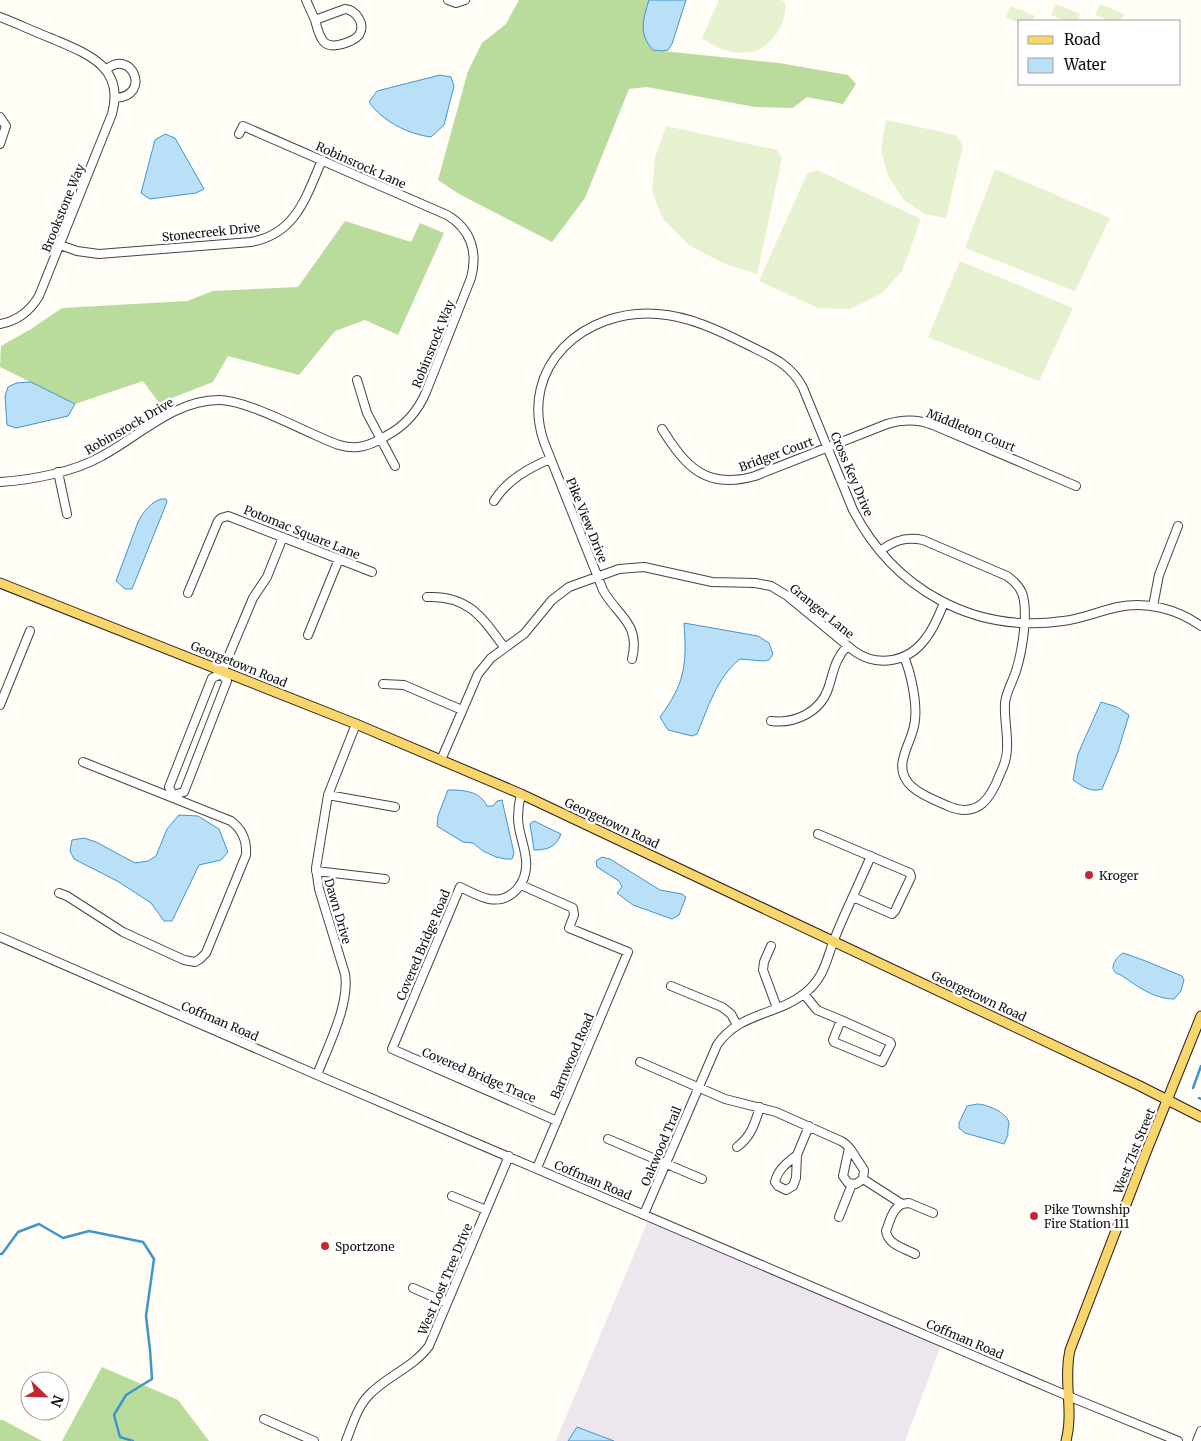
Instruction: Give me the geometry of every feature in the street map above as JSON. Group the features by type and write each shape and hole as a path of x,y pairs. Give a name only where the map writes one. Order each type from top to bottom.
{"main road":[{"name":"Georgetown Road","path":"0,582 356,724 521,794 1201,1116"},
{"name":"West 71st Street","path":"1066,1441 1069,1424 1068,1367 1074,1339 1201,1016"}],"street":[{"path":"306,0 314,20 322,40 330,46 337,46 356,38 361,30 358,16 348,9 314,20"},
{"path":"448,0 456,3 465,0"},
{"path":"0,17 87,54 106,70 113,65 122,64 130,68 134,73 135,82 133,90 126,96 115,98"},
{"name":"Brookstone Way","path":"0,324 18,318 36,302 112,114 115,98 106,70"},
{"path":"0,117 6,126 0,144"},
{"name":"Robinsrock Lane","path":"239,134 243,126 447,215 460,225 470,239"},
{"name":"Stonecreek Drive","path":"60,244 83,253 98,254 251,242 264,238 280,231 295,216 304,201 322,160"},
{"name":"Robinsrock Way","path":"380,440 406,423 423,400 471,278 474,260 470,239"},
{"name":"Cross Key Drive","path":"562,349 576,336 603,322 622,316 660,314 696,322 774,358 789,368 803,388 853,510 869,537 880,551 912,583 944,603 982,618 1024,623 1052,623 1079,619 1108,610 1130,606 1154,606 1177,612 1201,626"},
{"name":"Pike View Drive","path":"441,760 478,674 491,658 524,634 552,600 569,587 598,577 550,459 539,425 537,405 542,382 547,369 562,349"},
{"path":"358,380 364,404 380,440 395,466"},
{"name":"Robinsrock Drive","path":"0,482 24,480 81,466 99,458 178,409 208,400 226,400 242,404 344,446 361,446 380,440"},
{"name":"Middleton Court","path":"828,447 891,422 919,421 933,425 1076,486"},
{"name":"Bridger Court","path":"662,429 678,454 688,464 702,473 721,479 738,480 755,476 828,447"},
{"path":"494,501 507,484 521,474 550,459"},
{"path":"58,472 67,514"},
{"name":"Potomac Square Lane","path":"188,593 218,521 224,517 232,516 372,572"},
{"path":"1154,606 1159,575 1178,526"},
{"path":"173,796 169,787 212,678 222,672 252,598 267,577 283,537"},
{"path":"880,551 897,540 908,538 919,540 1007,576 1017,585 1022,594 1024,623 1021,653 1005,704 1008,745 1006,758 993,792 987,800 979,806 966,810 953,808 914,790 905,779 902,769 904,755 916,720 910,676 904,657 919,647 926,639 944,603"},
{"path":"308,635 339,559"},
{"name":"Granger Lane","path":"598,577 619,568 638,566 712,582 754,583 771,586 786,595 860,655 887,661 904,657"},
{"path":"598,577 605,594 626,618 631,628 634,645 632,660"},
{"path":"427,597 454,600 471,608 486,621 504,647"},
{"path":"0,705 3,688 30,631"},
{"path":"771,721 785,722 798,719 816,708 826,694 833,667 847,646"},
{"path":"173,796 184,792 226,681 222,672"},
{"path":"383,684 404,685 462,710"},
{"name":"Dawn Drive","path":"317,1075 344,1004 347,986 319,889 316,871 328,795 356,724"},
{"path":"59,892 123,932 192,962 200,959 208,951 245,859 246,841 231,821 173,796 83,762"},
{"path":"521,794 518,820 526,866 521,885"},
{"path":"328,795 395,807"},
{"path":"818,834 908,871 911,877 892,914 853,897"},
{"name":"Oakwood Trail","path":"644,1214 717,1045 737,1025 792,1002 804,994 817,981 825,969 834,941 871,856"},
{"path":"316,871 386,879"},
{"name":"Barnwood Road","path":"521,885 573,908 574,915 569,928 628,952 537,1168"},
{"name":"Covered Bridge Road","path":"392,1049 460,887 485,898 498,899 511,895 521,885"},
{"name":"Coffman Road","path":"0,937 317,1075 1068,1396 1178,1441"},
{"path":"770,946 763,970 777,1008"},
{"path":"671,986 722,1007 731,1014 737,1025"},
{"path":"804,994 817,1010 841,1020 890,1042 891,1044 882,1062 834,1042 833,1040 841,1020"},
{"name":"Covered Bridge Trace","path":"392,1049 557,1121"},
{"path":"640,1062 728,1100 776,1112 840,1140 849,1148 864,1170 864,1179"},
{"path":"737,1147 752,1132 760,1108"},
{"path":"797,1154 809,1126"},
{"path":"608,1139 702,1180"},
{"path":"849,1148 843,1176 852,1184 858,1184 864,1179"},
{"name":"West Lost Tree Drive","path":"346,1441 360,1408 368,1396 417,1360 426,1350 509,1156"},
{"path":"864,1179 902,1204"},
{"path":"839,1217 852,1184"},
{"path":"452,1196 486,1210"},
{"path":"915,1254 892,1243 886,1236 886,1231 894,1211 896,1207 902,1204 910,1204 933,1213"},
{"path":"413,1288 447,1302"},
{"path":"264,1419 314,1441"},
{"path":"1197,1441 1201,1431"}],"shaded area":[{"path":"648,1221 941,1345 905,1441 556,1441"}],"green space":[{"path":"519,0 653,0 653,50 779,63 848,75 856,84 843,104 807,97 793,108 755,107 647,87 629,89 585,198 552,242 459,194 438,180 468,71 482,43 506,24"},
{"path":"719,0 781,0 785,2 784,19 778,32 762,47 743,53 724,50 702,38"},
{"path":"1056,4 1080,14 1077,20 1064,20 1051,15"},
{"path":"1100,4 1124,14 1121,20 1108,20 1095,15"},
{"path":"1011,6 1035,16 1033,20 1018,20 1018,22 1006,17"},
{"path":"886,120 956,135 963,146 946,218 925,214 904,200 888,176 881,150"},
{"path":"666,126 777,150 782,158 757,274 725,264 690,246 663,219 652,191 655,158"},
{"path":"995,169 1110,218 1075,291 965,248"},
{"path":"817,170 921,219 902,271 882,293 850,309 818,308 759,281 807,174"},
{"path":"345,221 411,242 420,223 444,233 398,335 365,320 335,331 299,375 228,356 213,382 159,403 143,381 75,404 0,367 1,346 62,308 187,301 213,291 298,287"},
{"path":"960,261 1073,308 1039,381 928,337"},
{"path":"102,1367 178,1400 209,1441 62,1441"},
{"path":"0,1420 3,1420 42,1441 0,1441"}],"water":[{"path":"649,0 686,0 672,44 668,50 653,50 645,38 643,26"},
{"path":"440,75 451,77 454,86 444,125 431,137 413,133 396,126 374,109 369,102 377,91"},
{"path":"165,134 175,138 204,189 196,193 150,199 141,193 155,140"},
{"path":"31,382 75,404 68,416 16,428 7,425 5,396 8,387 16,383"},
{"path":"166,499 167,502 132,589 125,589 116,581 138,522 154,502"},
{"path":"684,623 758,636 769,643 773,654 769,660 740,659 732,666 719,684 697,734 692,736 668,730 660,717 675,694 682,673 685,651"},
{"path":"1101,702 1117,707 1129,715 1118,751 1102,789 1094,790 1073,780 1078,754"},
{"path":"448,790 466,791 476,794 487,806 493,806 497,801 502,800 514,853 512,859 496,857 483,851 473,843 463,842 437,826 438,816"},
{"path":"179,815 198,816 219,829 228,852 221,860 199,865 172,921 164,921 151,903 119,882 74,859 70,851 72,840 84,838 96,842 135,863 148,861 156,856 167,829"},
{"path":"534,821 561,834 554,845 534,850 530,824"},
{"path":"602,857 610,859 660,890 682,894 686,897 679,915 672,919 633,905 617,893 622,887 619,881 597,867 596,861"},
{"path":"1123,953 1182,976 1184,980 1181,991 1174,999 1160,997 1116,973 1113,970 1114,964"},
{"path":"977,1104 996,1109 1007,1119 1009,1123 1008,1135 1004,1144 965,1133 959,1128 959,1123 967,1106"},
{"path":"577,1427 614,1441 568,1441"}],"waterway":[{"path":"1193,1088 1201,1066"},
{"path":"0,1254 2,1254 18,1232 39,1224 63,1238 89,1231 143,1242 154,1259 146,1316 152,1379 126,1395 114,1415 120,1437 133,1441"}],"place":[{"name":"Kroger","path":"1089,875"},
{"name":"Pike Township Fire Station 111","path":"1034,1216"},
{"name":"Sportzone","path":"325,1246"}]}
